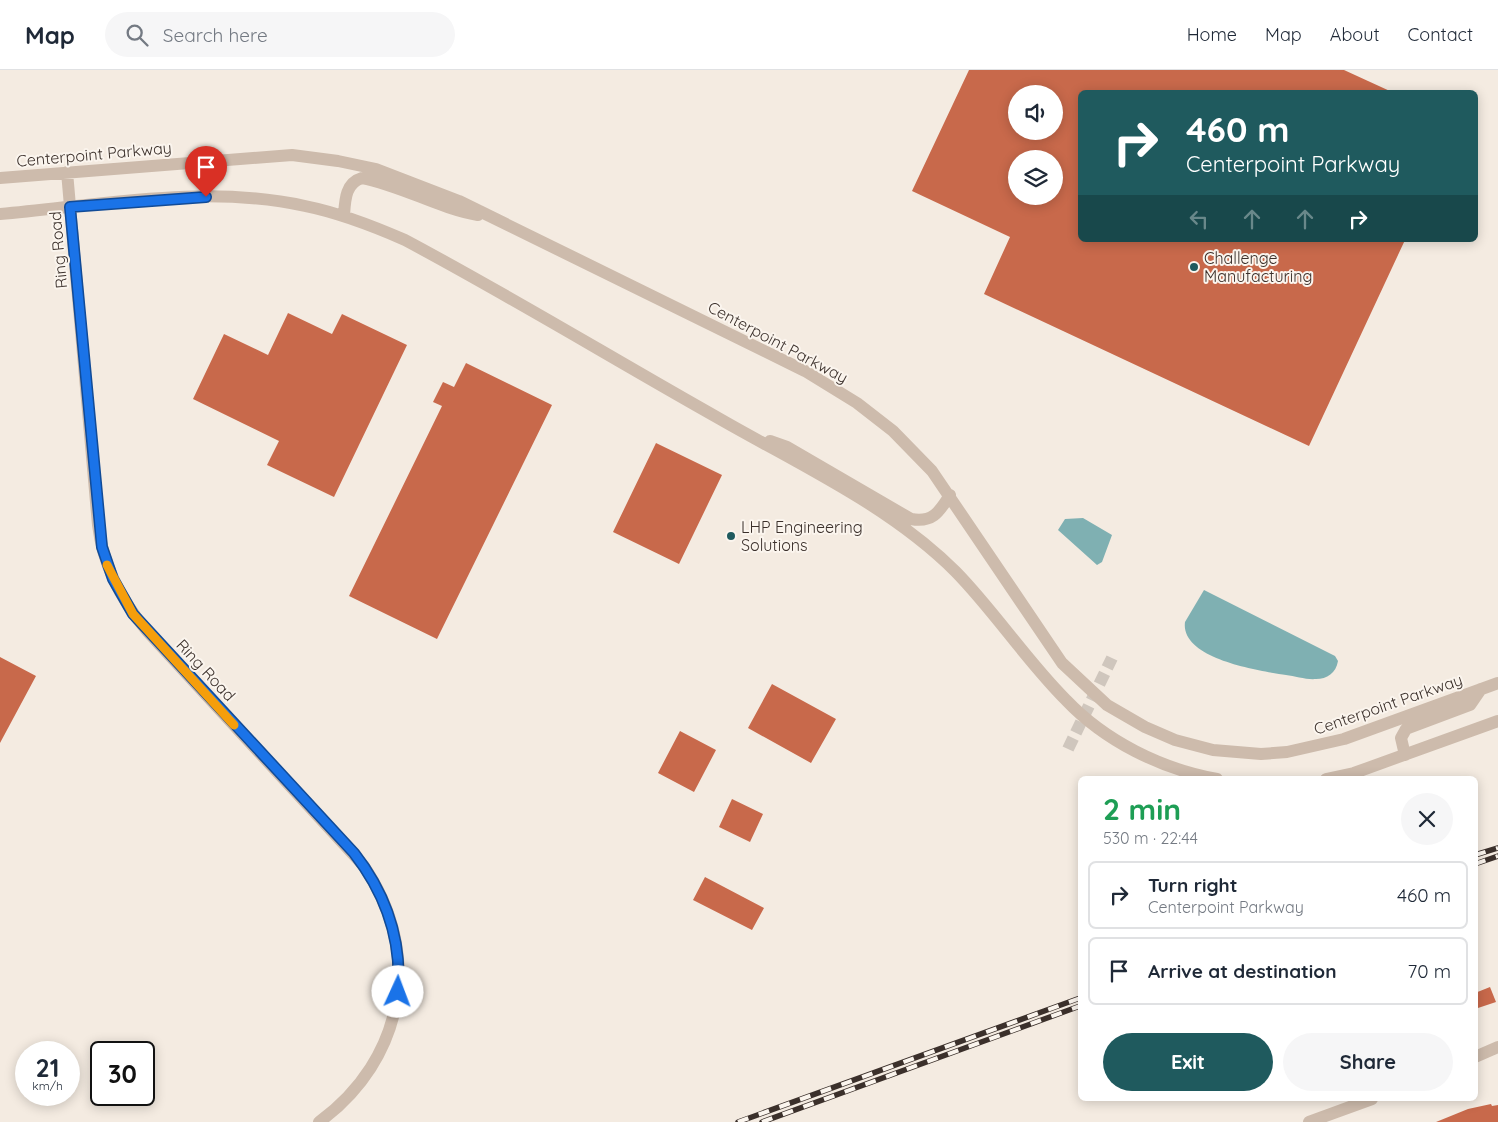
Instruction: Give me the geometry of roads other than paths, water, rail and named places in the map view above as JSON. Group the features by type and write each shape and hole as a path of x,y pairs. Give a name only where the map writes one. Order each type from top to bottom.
{"street":[{"name":"Centerpoint Parkway","path":"0,178 292,155 338,160 376,169 425,186 496,217 805,371 835,388 893,431 932,471 950,495 1062,663 1107,705 1145,727 1175,740 1212,750 1261,754 1287,752 1344,739 1498,683"},
{"name":"Ring Road","path":"67,172 98,525 102,547 113,579 133,614 147,631 363,865 382,896 392,924 398,954 399,980 397,1004 387,1038 363,1080 343,1103 319,1122"},
{"path":"344,216 345,200 349,186 362,178 403,188 455,211 496,217"},
{"path":"0,214 70,207 220,197 276,201 344,216 405,240 868,504 897,523 960,577 1067,702 1095,726 1124,745 1154,760 1205,776"},
{"path":"744,433 787,447 911,519 923,521 932,517 940,510 950,495"},
{"path":"1405,755 1401,738 1406,729 1470,705 1481,689"},
{"path":"1340,776 1354,773 1498,721"},
{"path":"1478,1056 1498,1048"},
{"path":"1309,1122 1367,1101"}],"water":[{"path":"1083,518 1112,535 1102,562 1097,565 1058,530 1065,519"},
{"path":"1204,590 1335,656 1338,661 1335,669 1324,678 1309,679 1241,666 1208,654 1195,645 1187,635 1185,622"}],"tunnel":[{"path":"1068,749 1112,658"}],"railway":[{"path":"1478,854 1498,848"},
{"path":"1478,863 1498,856"},
{"path":"738,1122 1078,999"},
{"path":"762,1122 1078,1007"}],"place":[{"name":"Challenge Manufacturing","path":"1194,267"},
{"name":"LHP Engineering Solutions","path":"731,536"}]}
